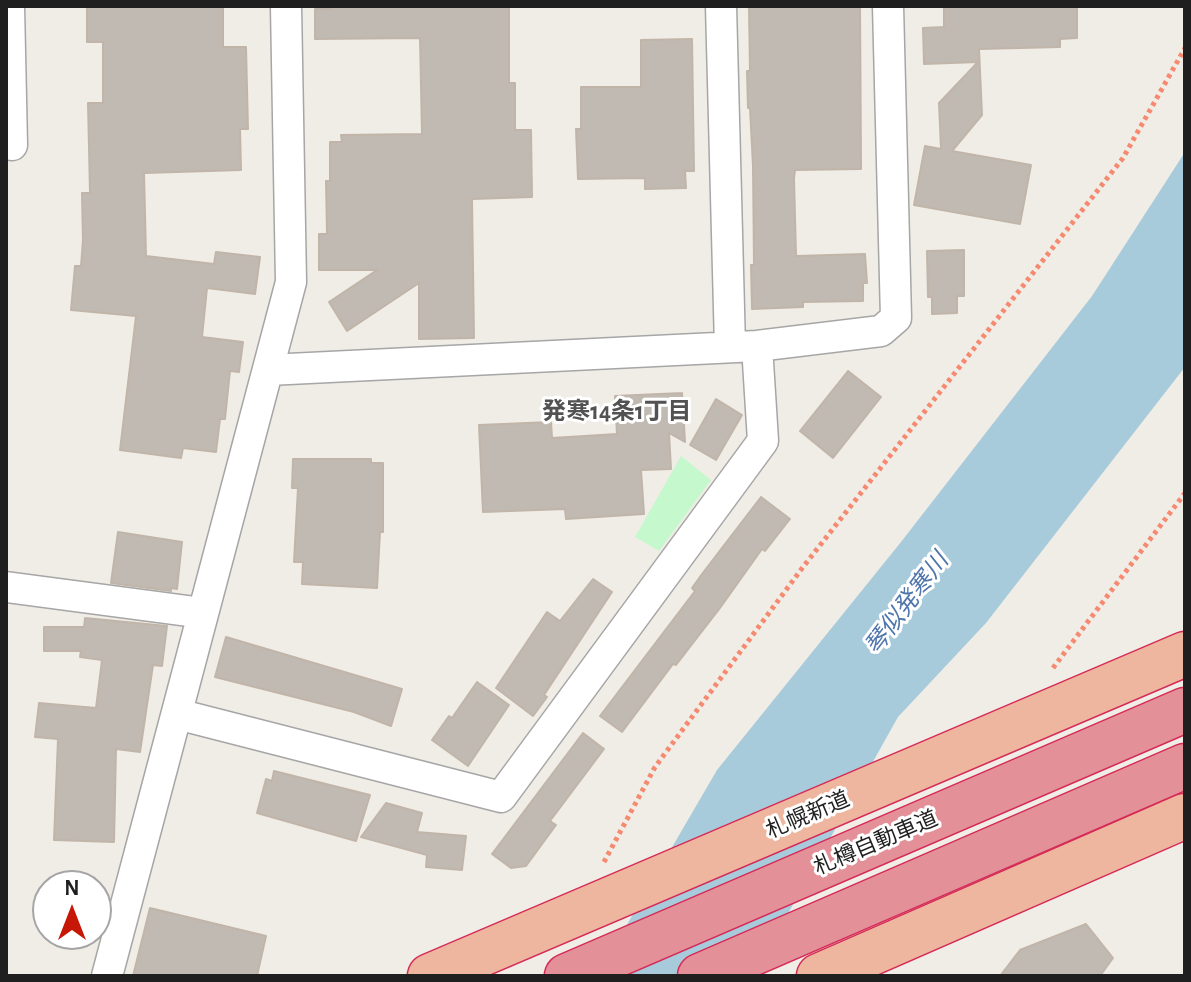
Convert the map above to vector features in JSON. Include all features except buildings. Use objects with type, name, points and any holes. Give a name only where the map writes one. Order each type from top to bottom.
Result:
[{"type":"highway","name":"札幌新道","points":[[442,971],[1185,654]]},
{"type":"highway","name":"札樽自動車道","points":[[567,976],[1185,710]]},
{"type":"highway","points":[[700,976],[1185,766]]},
{"type":"highway","points":[[819,976],[1185,816]]},
{"type":"street","points":[[9,6],[12,145]]},
{"type":"street","points":[[107,976],[291,282],[286,6]]},
{"type":"street","points":[[177,714],[501,797],[763,441],[743,346],[721,6]]},
{"type":"street","points":[[268,370],[743,346],[881,331],[896,318],[888,6]]},
{"type":"street","points":[[6,587],[203,613]]},
{"type":"path","points":[[598,874],[655,767],[813,555],[1123,158],[1185,48]]},
{"type":"path","points":[[1044,679],[1185,493]]},
{"type":"green space","points":[[681,456],[711,480],[659,551],[635,537]]},
{"type":"water","name":"琴似発寒川","points":[[1185,152],[1185,367],[986,623],[898,717],[753,976],[597,976],[717,770],[901,542],[1092,296]]},
{"type":"district","name":"発寒14条1丁目","points":[[617,412]]}]
